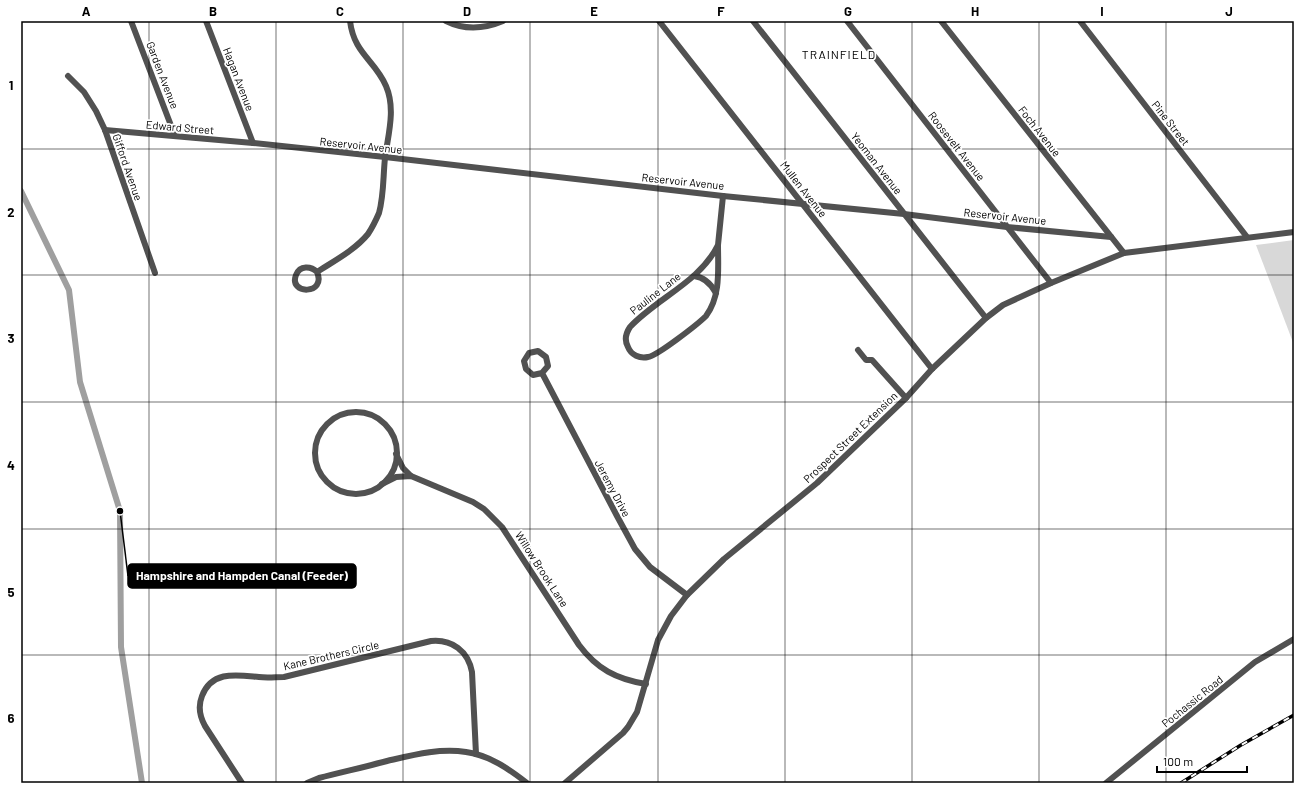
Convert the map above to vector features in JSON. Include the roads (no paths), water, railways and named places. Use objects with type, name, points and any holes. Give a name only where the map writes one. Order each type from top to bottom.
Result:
[{"type":"street","name":"Garden Avenue","points":[[131,21],[175,136]]},
{"type":"street","name":"Hagan Avenue","points":[[206,21],[253,143]]},
{"type":"street","points":[[317,272],[356,245],[372,228],[380,205],[385,157],[391,123],[389,93],[383,79],[358,46],[352,34],[350,21]]},
{"type":"street","points":[[446,21],[461,26],[473,27],[486,27],[503,21]]},
{"type":"street","name":"Mullen Avenue","points":[[659,21],[932,369]]},
{"type":"street","name":"Yeoman Avenue","points":[[753,21],[986,318]]},
{"type":"street","name":"Roosevelt Avenue","points":[[846,21],[1051,283]]},
{"type":"street","name":"Foch Avenue","points":[[941,21],[1124,253]]},
{"type":"street","name":"Pine Street","points":[[1080,21],[1247,237]]},
{"type":"street","name":"Gifford Avenue","points":[[68,76],[84,92],[96,111],[105,130],[155,273]]},
{"type":"street","name":"Edward Street","points":[[105,130],[253,143]]},
{"type":"street","name":"Reservoir Avenue","points":[[253,143],[722,196],[802,203],[1007,227],[1111,237]]},
{"type":"street","name":"Pauline Lane","points":[[718,245],[707,263],[694,276],[627,330],[627,347],[633,354],[645,358],[657,354],[706,316],[714,303],[718,279],[718,245],[722,196]]},
{"type":"street","name":"Prospect Street Extension","points":[[565,783],[628,727],[637,712],[658,640],[671,616],[687,596],[724,559],[817,483],[906,398],[932,369],[986,318],[1003,306],[1051,283],[1124,253],[1294,232]]},
{"type":"street","name":"Pauline Lane","points":[[694,276],[706,280],[716,293]]},
{"type":"street","points":[[858,350],[866,360],[872,360],[906,398]]},
{"type":"street","points":[[538,351],[546,357],[548,366],[542,373],[533,375],[526,369],[524,360],[529,353],[538,351]]},
{"type":"street","name":"Jeremy Drive","points":[[542,373],[635,549],[650,567],[687,596]]},
{"type":"street","points":[[382,484],[387,479],[394,467],[396,454],[395,441],[389,429],[380,420],[368,414],[355,412],[342,414],[326,425],[318,436],[315,449],[316,462],[320,474],[328,484],[339,490],[352,494],[371,490],[396,477],[411,476]]},
{"type":"street","points":[[396,454],[404,468],[411,476]]},
{"type":"street","name":"Willow Brook Lane","points":[[411,476],[473,502],[489,513],[502,527],[579,645],[589,657],[602,668],[618,677],[646,684]]},
{"type":"street","name":"Pochassic Road","points":[[1106,783],[1255,662],[1294,639]]},
{"type":"street","name":"Kane Brothers Circle","points":[[242,783],[205,726],[201,716],[200,705],[203,694],[213,681],[228,675],[268,678],[284,676],[437,641],[448,642],[458,648],[466,656],[471,666],[476,754]]},
{"type":"street","points":[[307,783],[319,778],[428,752],[456,751],[486,757],[505,767],[528,783]]},
{"type":"waterway","points":[[21,191],[69,290],[80,382],[120,511],[121,647],[142,783]]},
{"type":"railway","points":[[1181,783],[1241,745],[1294,715]]},
{"type":"place","name":"Hampshire and Hampden Canal (Feeder)","points":[[120,511]]},
{"type":"district","name":"TRAINFIELD","points":[[839,54]]}]
